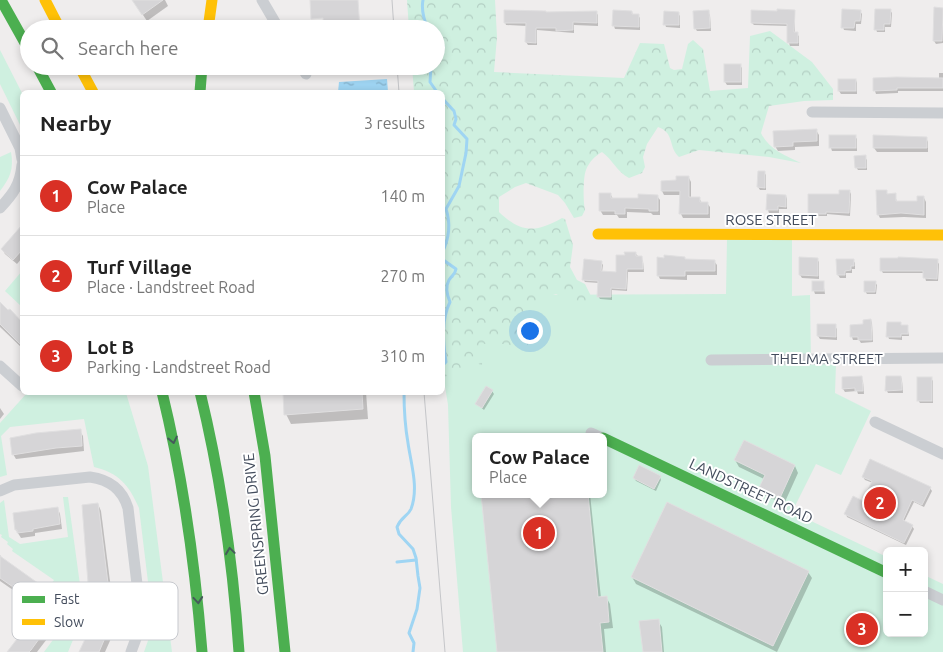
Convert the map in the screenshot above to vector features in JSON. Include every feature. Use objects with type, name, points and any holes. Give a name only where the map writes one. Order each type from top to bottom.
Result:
[{"type":"main road","points":[[1,0],[20,34]]},
{"type":"main road","points":[[45,0],[55,20]]},
{"type":"main road","points":[[209,20],[212,0]]},
{"type":"main road","points":[[42,75],[50,90]]},
{"type":"main road","points":[[84,75],[92,90]]},
{"type":"main road","points":[[200,90],[201,75]]},
{"type":"main road","name":"ROSE STREET","points":[[598,234],[943,236]]},
{"type":"main road","points":[[163,395],[179,466],[190,529],[198,595],[202,652]]},
{"type":"main road","points":[[201,395],[215,458],[226,520],[236,590],[240,652]]},
{"type":"main road","name":"GREENSPRING DRIVE","points":[[254,395],[264,456],[285,652]]},
{"type":"main road","name":"LANDSTREET ROAD","points":[[607,440],[883,571]]},
{"type":"street","points":[[262,0],[273,20]]},
{"type":"street","points":[[0,108],[20,148]]},
{"type":"street","points":[[812,112],[943,113]]},
{"type":"street","points":[[0,208],[14,193],[20,177]]},
{"type":"street","name":"THELMA STREET","points":[[711,360],[943,358]]},
{"type":"street","points":[[0,366],[20,384]]},
{"type":"street","points":[[875,422],[943,454]]},
{"type":"street","points":[[0,491],[14,485],[90,477],[110,483],[125,499],[128,508],[137,582]]},
{"type":"street","points":[[926,592],[943,600]]},
{"type":"street","points":[[131,652],[135,640]]},
{"type":"green space","points":[[407,0],[495,0],[497,37],[494,72],[624,78],[640,43],[664,44],[670,68],[674,70],[682,69],[688,44],[693,40],[703,49],[710,91],[748,88],[750,36],[770,31],[812,62],[833,89],[833,100],[804,101],[769,106],[761,133],[764,139],[778,151],[801,163],[769,157],[699,150],[679,157],[673,149],[667,133],[658,127],[647,144],[643,157],[645,167],[642,173],[629,178],[621,173],[602,152],[592,160],[585,173],[585,210],[582,216],[574,218],[558,195],[526,183],[515,187],[499,197],[499,212],[514,224],[522,227],[536,228],[562,218],[565,219],[573,245],[570,267],[577,280],[585,284],[591,296],[584,309],[556,294],[532,302],[530,318],[533,336],[525,349],[504,344],[483,344],[482,365],[472,362],[445,377],[445,90],[414,90],[413,75],[445,75],[445,20],[408,20]]},
{"type":"green space","points":[[0,50],[20,90],[20,125],[0,84]]},
{"type":"green space","points":[[11,152],[12,163],[10,173],[0,191],[0,157]]},
{"type":"green space","points":[[727,239],[792,240],[792,296],[810,295],[811,363],[836,364],[835,393],[871,411],[841,475],[816,464],[792,512],[883,555],[883,637],[928,637],[928,577],[943,584],[943,652],[463,652],[451,507],[448,405],[445,386],[445,332],[488,295],[726,294]]},
{"type":"green space","points":[[20,273],[20,305],[5,291]]},
{"type":"green space","points":[[25,395],[127,395],[148,466],[163,582],[148,582],[139,508],[122,481],[110,473],[94,467],[84,419],[10,427],[1,436],[7,475],[0,477],[0,423]]},
{"type":"green space","points":[[63,497],[68,497],[80,582],[53,582],[54,580],[12,551],[13,549],[7,544],[8,542],[1,537],[0,503],[4,500],[9,537],[20,544],[68,537]]},
{"type":"green space","points":[[53,640],[73,640],[68,652],[44,652]]},
{"type":"green space","points":[[148,640],[170,640],[172,652],[144,652]]},
{"type":"water","points":[[387,79],[388,90],[338,90],[339,82]]},
{"type":"building","points":[[132,0],[163,0],[142,15]]},
{"type":"building","points":[[310,0],[358,0],[359,20],[311,19]]},
{"type":"building","points":[[934,7],[943,8],[942,41],[933,41]]},
{"type":"building","points":[[777,9],[795,10],[794,32],[798,32],[798,43],[787,43],[787,24],[751,23],[751,10],[777,11]]},
{"type":"building","points":[[842,9],[861,10],[860,21],[855,21],[854,28],[841,28]]},
{"type":"building","points":[[875,9],[891,9],[890,24],[884,24],[884,30],[874,30]]},
{"type":"building","points":[[504,10],[546,12],[597,11],[597,23],[573,22],[573,30],[556,31],[556,28],[536,28],[536,43],[525,42],[526,23],[504,23]]},
{"type":"building","points":[[613,10],[632,11],[632,14],[639,14],[639,27],[612,26]]},
{"type":"building","points":[[709,10],[710,28],[694,29],[693,11]]},
{"type":"building","points":[[664,11],[679,12],[679,25],[663,25]]},
{"type":"building","points":[[724,64],[741,64],[741,82],[724,82]]},
{"type":"building","points":[[873,78],[943,78],[943,88],[897,88],[897,90],[873,91]]},
{"type":"building","points":[[838,79],[856,79],[856,91],[838,91]]},
{"type":"building","points":[[817,129],[817,141],[793,142],[793,146],[774,147],[773,131]]},
{"type":"building","points":[[829,135],[856,135],[856,148],[829,148]]},
{"type":"building","points":[[873,135],[927,137],[927,148],[873,148]]},
{"type":"building","points":[[866,155],[866,168],[855,168],[854,156]]},
{"type":"building","points":[[758,171],[765,171],[765,188],[757,187]]},
{"type":"building","points":[[676,176],[689,176],[689,197],[700,197],[700,202],[708,202],[708,214],[679,214],[680,191],[661,191],[661,181],[676,180]]},
{"type":"building","points":[[839,190],[850,190],[849,213],[826,212],[826,214],[808,214],[808,194],[839,194]]},
{"type":"building","points":[[876,190],[887,190],[887,194],[896,193],[896,201],[917,201],[917,196],[924,196],[924,215],[901,213],[877,215]]},
{"type":"building","points":[[599,193],[611,193],[611,198],[638,198],[638,194],[658,195],[658,211],[625,208],[625,214],[615,214],[615,211],[599,211]]},
{"type":"building","points":[[767,194],[786,195],[786,207],[778,206],[778,210],[766,210]]},
{"type":"building","points":[[20,227],[20,252],[13,260],[1,249]]},
{"type":"building","points":[[624,252],[636,252],[636,256],[642,256],[643,269],[627,269],[626,289],[611,288],[611,297],[597,297],[598,281],[582,280],[584,259],[602,261],[601,271],[616,272],[616,255],[625,255]]},
{"type":"building","points":[[664,255],[685,257],[685,259],[715,260],[715,271],[685,271],[685,276],[657,276],[657,257],[664,258]]},
{"type":"building","points":[[799,257],[818,258],[818,276],[799,275]]},
{"type":"building","points":[[880,258],[938,259],[937,279],[923,278],[923,271],[880,271]]},
{"type":"building","points":[[836,259],[854,259],[854,266],[851,266],[851,270],[845,271],[845,275],[837,275]]},
{"type":"building","points":[[812,281],[824,281],[824,291],[812,291]]},
{"type":"building","points":[[864,281],[876,281],[875,292],[864,292]]},
{"type":"building","points":[[0,302],[20,320],[20,344],[0,324]]},
{"type":"building","points":[[871,319],[872,340],[858,340],[858,337],[850,337],[850,325],[863,324],[863,320]]},
{"type":"building","points":[[887,322],[901,322],[901,325],[908,325],[908,334],[901,334],[901,337],[886,337]]},
{"type":"building","points":[[817,324],[836,324],[836,337],[817,336]]},
{"type":"building","points":[[862,376],[863,391],[855,391],[855,388],[842,389],[842,377]]},
{"type":"building","points":[[886,376],[901,376],[902,390],[885,391]]},
{"type":"building","points":[[917,377],[932,377],[932,401],[917,401]]},
{"type":"building","points":[[486,386],[493,390],[482,408],[475,404]]},
{"type":"building","points":[[283,395],[362,395],[363,409],[284,415]]},
{"type":"building","points":[[81,429],[82,446],[12,455],[10,438],[36,433]]},
{"type":"building","points":[[744,440],[795,465],[780,498],[759,488],[765,475],[734,460]]},
{"type":"building","points":[[870,459],[931,487],[922,505],[912,500],[903,520],[913,525],[904,543],[844,514],[853,496],[863,501],[872,481],[862,477]]},
{"type":"building","points":[[639,465],[661,476],[654,489],[633,478]]},
{"type":"building","points":[[481,498],[588,498],[598,597],[607,596],[609,622],[600,623],[603,652],[497,652]]},
{"type":"building","points":[[667,502],[809,571],[773,646],[631,577]]},
{"type":"building","points":[[98,503],[108,582],[88,582],[82,505]]},
{"type":"building","points":[[58,507],[60,524],[33,529],[33,531],[17,533],[17,530],[15,530],[13,513]]},
{"type":"building","points":[[0,556],[36,582],[12,582],[12,586],[0,578]]},
{"type":"building","points":[[659,619],[662,652],[643,652],[639,621]]},
{"type":"building","points":[[16,640],[38,640],[29,652],[7,652]]},
{"type":"building","points":[[85,640],[104,640],[99,652],[79,652]]},
{"type":"waterway","points":[[423,0],[424,20]]},
{"type":"waterway","points":[[430,75],[430,82],[436,90]]},
{"type":"waterway","points":[[445,101],[454,111],[456,119],[454,125],[467,139],[459,186],[446,209],[448,231],[445,245]]},
{"type":"waterway","points":[[445,261],[456,269],[447,285],[447,294],[450,302],[445,316]]},
{"type":"waterway","points":[[445,350],[445,363]]},
{"type":"waterway","points":[[404,395],[405,424],[414,476],[414,493],[411,509],[397,527],[399,534],[413,549],[420,588],[417,609],[409,633],[414,643],[413,652]]},
{"type":"waterway","points":[[397,562],[416,560]]},
{"type":"tram line","points":[[392,0],[393,20]]},
{"type":"tram line","points":[[398,75],[399,90]]},
{"type":"tram line","points":[[424,395],[445,652]]},
{"type":"traffic: fast","points":[[1,0],[20,34]]},
{"type":"traffic: fast","points":[[42,75],[50,90]]},
{"type":"traffic: fast","points":[[200,90],[201,75]]},
{"type":"traffic: fast","points":[[163,395],[187,521],[196,586],[202,652]]},
{"type":"traffic: fast","points":[[201,395],[225,521],[239,652]]},
{"type":"traffic: fast","points":[[255,395],[265,456],[285,652]]},
{"type":"traffic: fast","points":[[607,440],[883,571]]},
{"type":"traffic: slow","points":[[45,0],[55,20]]},
{"type":"traffic: slow","points":[[209,20],[212,0]]},
{"type":"traffic: slow","points":[[84,75],[92,90]]},
{"type":"traffic: slow","points":[[598,234],[943,235]]},
{"type":"place","name":"Turf Village","points":[[880,503]]},
{"type":"place","name":"Cow Palace","points":[[539,533]]},
{"type":"place","name":"Lot B","points":[[862,629]]}]
